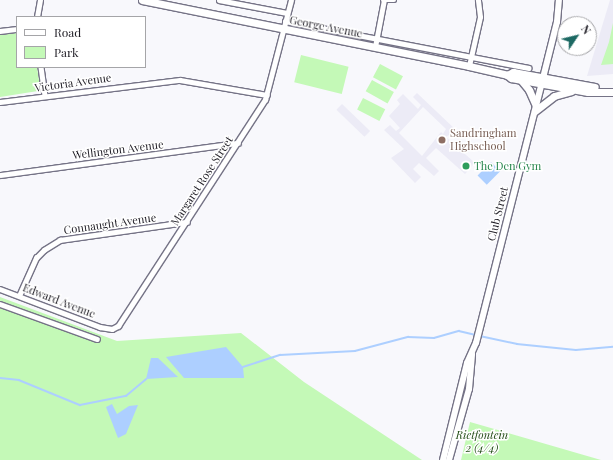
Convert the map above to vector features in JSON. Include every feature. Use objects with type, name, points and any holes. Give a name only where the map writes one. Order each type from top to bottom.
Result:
[{"type":"main road","name":"George Avenue","points":[[144,0],[507,74],[521,80],[542,81]]},
{"type":"main road","name":"Club Street","points":[[443,460],[467,363],[476,343],[557,22],[559,0]]},
{"type":"main road","name":"George Avenue","points":[[507,74],[513,72],[542,81]]},
{"type":"main road","points":[[521,80],[529,90],[535,108],[554,96],[575,90]]},
{"type":"main road","points":[[542,81],[590,87],[613,88]]},
{"type":"main road","points":[[542,81],[575,90],[613,92]]},
{"type":"main road","name":"Club Street","points":[[449,460],[469,389],[472,354]]},
{"type":"street","points":[[38,16],[40,0]]},
{"type":"street","name":"George Avenue","points":[[219,0],[287,13]]},
{"type":"street","name":"Margaret Rose Street","points":[[112,329],[123,320],[238,143],[267,95],[291,0]]},
{"type":"street","points":[[375,47],[383,0],[394,0]]},
{"type":"street","points":[[469,66],[480,17],[478,0]]},
{"type":"street","name":"George Avenue","points":[[285,21],[528,68]]},
{"type":"street","points":[[0,31],[16,29]]},
{"type":"street","points":[[42,68],[46,96]]},
{"type":"street","name":"Victoria Avenue","points":[[0,102],[180,80],[267,95]]},
{"type":"street","name":"Wellington Avenue","points":[[0,175],[238,143]]},
{"type":"street","name":"Connaught Avenue","points":[[19,296],[36,258],[44,250],[60,240],[186,222]]},
{"type":"street","name":"Edward Avenue","points":[[0,289],[112,329]]},
{"type":"street","points":[[0,304],[97,339]]},
{"type":"shaded area","points":[[610,0],[613,0],[613,74],[587,76],[593,56],[597,56],[597,43]]},
{"type":"shaded area","name":"Sandringham Highschool","points":[[417,93],[456,130],[446,137],[475,163],[465,174],[436,148],[426,158],[439,171],[434,176],[419,163],[413,169],[421,177],[415,183],[391,158],[404,149],[384,130],[390,125],[396,131],[400,128],[389,116],[400,104],[397,100],[403,94],[418,109],[421,105],[413,97]],"holes":[[[423,107],[446,129],[443,134],[441,132],[422,156],[399,133]]]},
{"type":"shaded area","points":[[342,104],[370,131],[364,137],[336,110]]},
{"type":"green space","points":[[613,23],[613,64],[601,65],[609,42]]},
{"type":"green space","points":[[16,33],[16,68],[37,68],[40,87],[38,91],[0,97],[0,35]]},
{"type":"green space","points":[[301,55],[349,67],[342,94],[294,82]]},
{"type":"green space","points":[[380,64],[403,76],[396,89],[373,77]]},
{"type":"green space","points":[[372,80],[394,92],[388,103],[366,91]]},
{"type":"green space","points":[[363,98],[385,109],[379,121],[357,110]]},
{"type":"green space","points":[[0,297],[117,341],[241,333],[304,382],[422,460],[0,460]]},
{"type":"green space","name":"Rietfontein 2 (4/4)","points":[[470,422],[601,460],[461,460]]},
{"type":"water","points":[[491,162],[500,171],[487,185],[478,175]]},
{"type":"water","points":[[226,347],[243,367],[244,378],[184,378],[166,357]]},
{"type":"water","points":[[151,358],[158,358],[178,377],[146,379]]},
{"type":"water","points":[[112,404],[117,414],[129,406],[138,405],[126,434],[118,438],[106,407]]},
{"type":"waterway","points":[[243,367],[280,355],[355,351],[408,337],[434,338],[459,331],[476,335]]},
{"type":"waterway","points":[[480,336],[517,344],[576,350],[613,347]]},
{"type":"waterway","points":[[0,378],[19,380],[80,405],[126,396],[146,379]]},
{"type":"place","name":"Sandringham Highschool","points":[[442,140]]},
{"type":"place","name":"The Den Gym","points":[[466,166]]}]
